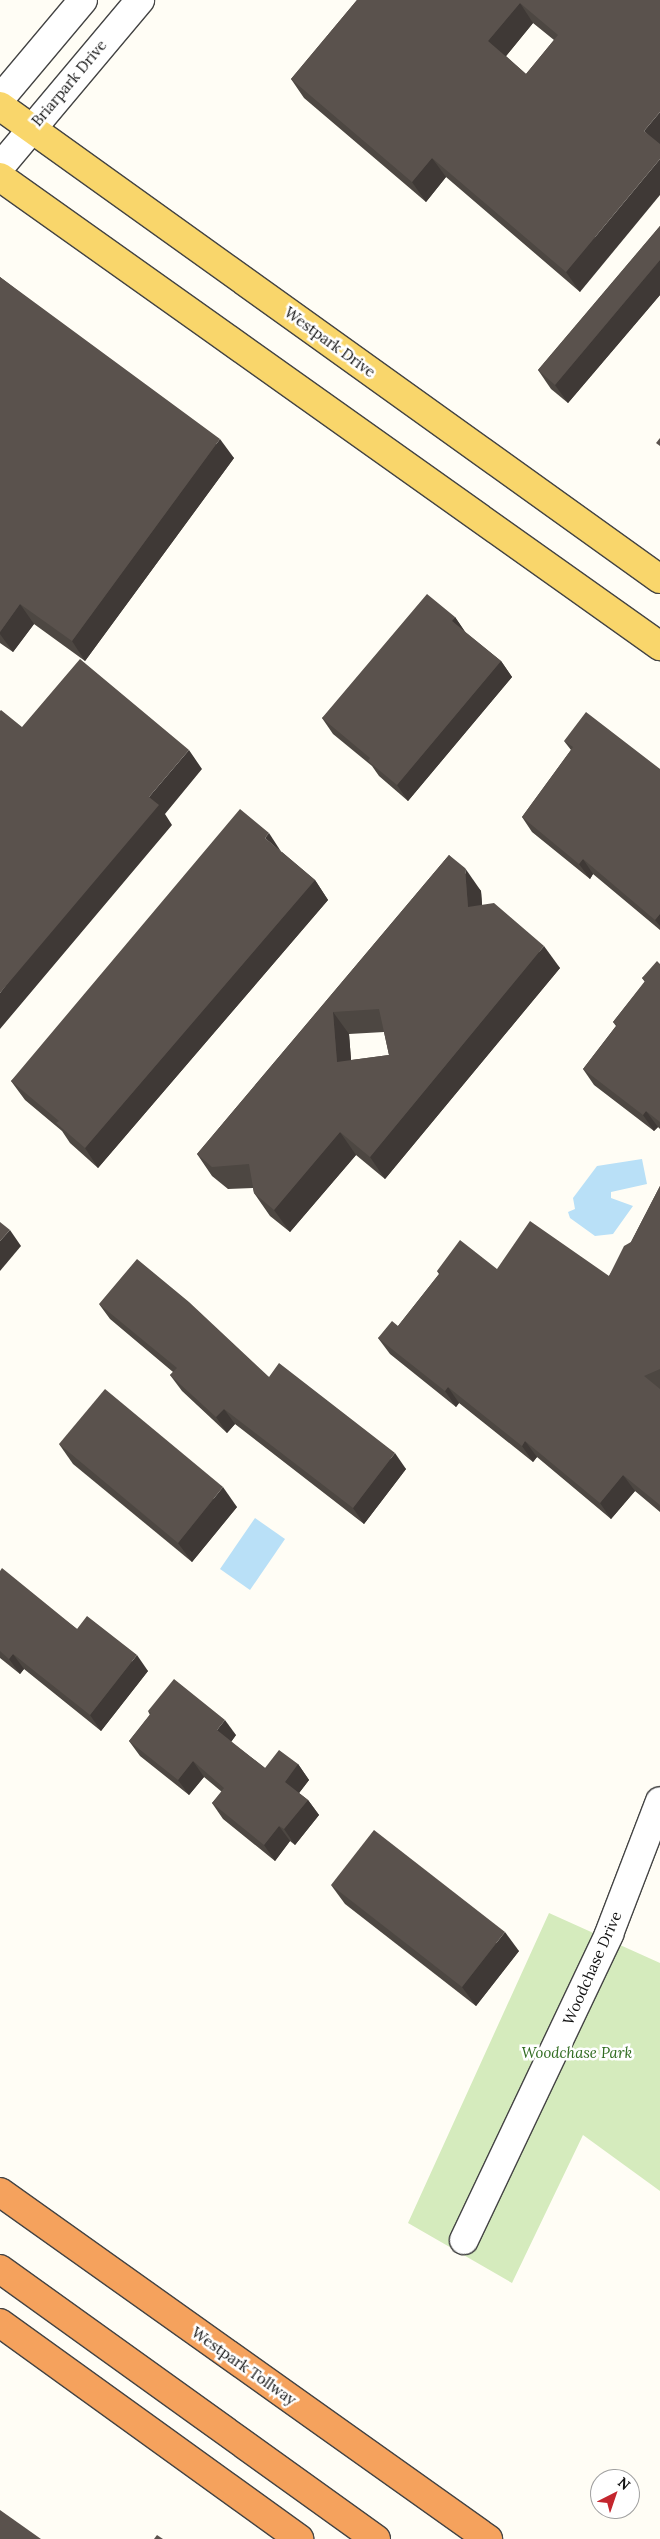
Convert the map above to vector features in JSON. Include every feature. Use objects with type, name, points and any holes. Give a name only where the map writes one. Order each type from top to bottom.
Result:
[{"type":"highway","name":"Westpark Tollway","points":[[0,2192],[487,2538]]},
{"type":"highway","points":[[0,2269],[376,2539]]},
{"type":"highway","points":[[0,2323],[299,2539]]},
{"type":"main road","name":"Westpark Drive","points":[[0,106],[660,579]]},
{"type":"main road","points":[[0,177],[660,646]]},
{"type":"street","points":[[0,99],[83,0]]},
{"type":"street","name":"Briarpark Drive","points":[[0,166],[140,0]]},
{"type":"street","name":"Woodchase Drive","points":[[464,2240],[609,1934],[660,1801]]},
{"type":"green space","name":"Woodchase Park","points":[[549,1913],[660,1963],[660,2191],[583,2135],[512,2283],[408,2223]]},
{"type":"water","points":[[642,1159],[647,1184],[611,1192],[611,1198],[633,1206],[613,1234],[595,1236],[570,1218],[568,1212],[575,1209],[573,1198],[597,1166]]},
{"type":"water","points":[[255,1518],[285,1539],[250,1590],[220,1569]]},
{"type":"building","points":[[357,0],[660,0],[660,112],[644,131],[660,144],[660,159],[566,272],[432,158],[412,182],[291,79]],"holes":[[[520,3],[558,35],[526,74],[488,41]]]},
{"type":"building","points":[[660,226],[660,260],[555,385],[538,370]]},
{"type":"building","points":[[0,277],[220,439],[72,641],[20,604],[0,632]]},
{"type":"building","points":[[660,438],[660,446],[656,443]]},
{"type":"building","points":[[427,594],[455,617],[452,621],[501,661],[397,785],[368,761],[370,758],[322,718]]},
{"type":"building","points":[[80,659],[189,750],[149,797],[159,805],[0,993],[0,711],[22,727]]},
{"type":"building","points":[[586,712],[660,769],[660,914],[655,920],[583,859],[579,864],[522,817],[573,747],[564,741]]},
{"type":"building","points":[[240,809],[269,833],[265,838],[315,880],[85,1148],[56,1123],[59,1121],[11,1081]]},
{"type":"building","points":[[449,855],[465,868],[468,907],[494,903],[544,946],[370,1157],[340,1132],[274,1210],[254,1193],[249,1164],[212,1167],[197,1154]],"holes":[[[379,1009],[389,1055],[337,1062],[333,1012]]]},
{"type":"building","points":[[657,961],[660,964],[660,1122],[646,1111],[643,1115],[583,1069],[617,1025],[613,1022],[645,981],[642,978]]},
{"type":"building","points":[[660,1186],[660,1369],[644,1376],[660,1389],[660,1505],[623,1475],[600,1503],[525,1441],[522,1446],[448,1387],[445,1391],[378,1338],[392,1321],[398,1326],[440,1273],[437,1271],[460,1240],[497,1269],[530,1221],[609,1276],[624,1246],[631,1242]]},
{"type":"building","points":[[0,1222],[10,1230],[0,1241]]},
{"type":"building","points":[[137,1259],[189,1302],[269,1377],[279,1363],[395,1453],[353,1508],[224,1409],[216,1417],[170,1375],[177,1368],[99,1304]]},
{"type":"building","points":[[105,1389],[223,1487],[178,1543],[59,1444]]},
{"type":"building","points":[[2,1568],[77,1629],[87,1616],[137,1655],[90,1715],[13,1654],[9,1659],[0,1651],[0,1571]]},
{"type":"building","points":[[174,1679],[225,1720],[217,1730],[265,1768],[279,1750],[298,1764],[285,1782],[308,1800],[284,1829],[279,1826],[264,1845],[212,1803],[224,1788],[193,1761],[178,1780],[129,1741],[151,1713],[148,1711]]},
{"type":"building","points":[[374,1830],[505,1932],[462,1987],[331,1885]]},
{"type":"building","points":[[0,2510],[41,2539],[0,2539]]},
{"type":"building","points":[[157,2535],[163,2539],[154,2539]]}]
